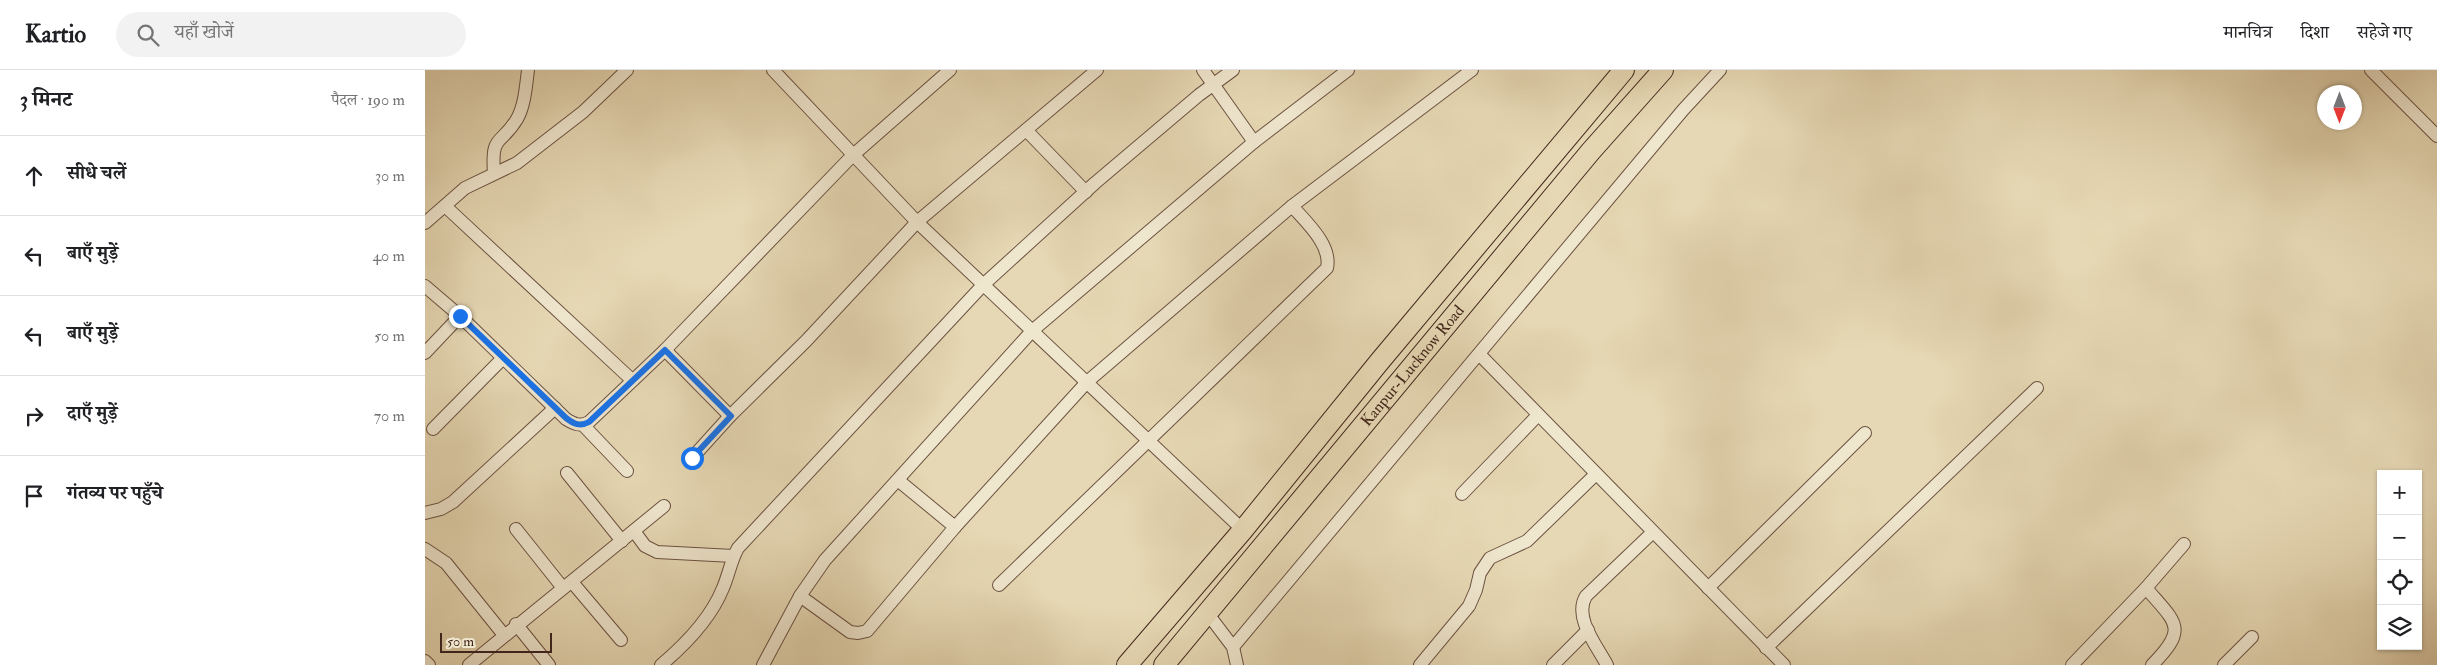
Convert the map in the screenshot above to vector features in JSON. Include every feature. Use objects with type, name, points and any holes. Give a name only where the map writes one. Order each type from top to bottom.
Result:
[{"type":"highway","name":"Kanpur-Lucknow Road","points":[[1127,665],[1243,530],[1380,361],[1623,70]]},
{"type":"highway","name":"Kanpur-Lucknow Road","points":[[1165,665],[1591,151],[1663,70]]},
{"type":"street","points":[[494,173],[494,148],[497,140],[517,120],[522,107],[528,70]]},
{"type":"street","points":[[425,223],[465,188],[517,163],[583,112],[627,70]]},
{"type":"street","points":[[773,70],[917,222],[1243,530]]},
{"type":"street","points":[[425,286],[460,316],[555,408],[575,424],[583,425],[589,422],[665,350],[853,156],[950,70]]},
{"type":"street","points":[[692,458],[806,341],[917,222],[1097,70]]},
{"type":"street","points":[[1203,70],[1254,142]]},
{"type":"street","points":[[661,665],[690,639],[713,606],[723,587],[733,556],[738,548],[983,285],[1086,192],[1213,84],[1233,70]]},
{"type":"street","points":[[763,665],[800,596],[825,560],[899,481],[1032,331],[1254,142],[1348,70]]},
{"type":"street","points":[[800,596],[850,632],[867,631],[955,528],[1087,382],[1291,206],[1472,70]]},
{"type":"street","points":[[1233,647],[1480,355],[1683,110],[1721,70]]},
{"type":"street","points":[[2371,70],[2437,136]]},
{"type":"street","points":[[1026,130],[1086,192]]},
{"type":"street","points":[[445,206],[632,380]]},
{"type":"street","points":[[999,585],[1327,268],[1327,253],[1314,232],[1291,206]]},
{"type":"street","points":[[425,353],[460,316]]},
{"type":"street","points":[[665,350],[731,416]]},
{"type":"street","points":[[1480,355],[1784,665]]},
{"type":"street","points":[[433,429],[503,358]]},
{"type":"street","points":[[1766,648],[2037,388]]},
{"type":"street","points":[[425,514],[441,509],[453,502],[555,408]]},
{"type":"street","points":[[1462,494],[1539,415]]},
{"type":"street","points":[[583,425],[627,471]]},
{"type":"street","points":[[1708,588],[1865,433]]},
{"type":"street","points":[[567,473],[622,541]]},
{"type":"street","points":[[1420,665],[1469,606],[1476,590],[1480,573],[1490,558],[1527,541],[1596,474]]},
{"type":"street","points":[[899,481],[955,528]]},
{"type":"street","points":[[469,665],[516,624],[568,585],[664,506]]},
{"type":"street","points":[[516,529],[621,640]]},
{"type":"street","points":[[633,531],[645,546],[657,552],[733,556]]},
{"type":"street","points":[[1607,665],[1588,630],[1581,611],[1581,604],[1586,596],[1653,532]]},
{"type":"street","points":[[2072,665],[2184,544]]},
{"type":"street","points":[[425,549],[445,563],[504,635]]},
{"type":"street","points":[[2145,588],[2172,619],[2176,628],[2175,638],[2152,665]]},
{"type":"street","points":[[1208,614],[1233,647],[1237,665]]},
{"type":"street","points":[[516,624],[549,665]]},
{"type":"street","points":[[1553,665],[1588,630]]},
{"type":"street","points":[[2224,665],[2252,637]]},
{"type":"street","points":[[425,661],[429,665]]},
{"type":"route","points":[[460,316],[555,408],[575,424],[583,425],[589,422],[665,350],[731,416],[692,458]]}]
